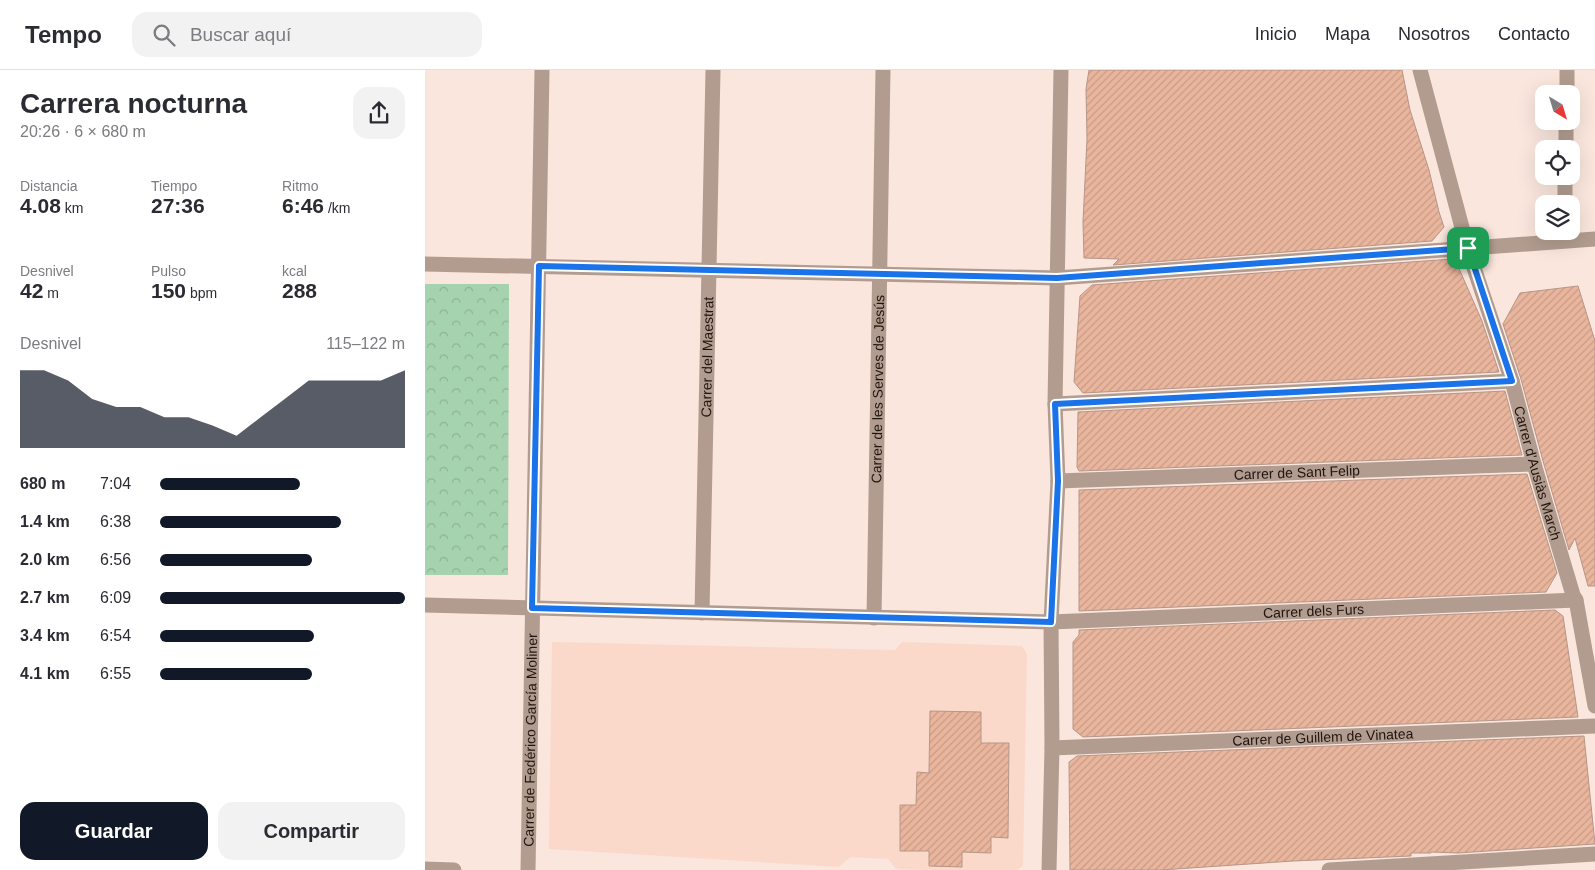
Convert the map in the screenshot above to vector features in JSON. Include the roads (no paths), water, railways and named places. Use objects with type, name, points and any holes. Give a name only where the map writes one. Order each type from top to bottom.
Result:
[{"type":"street","name":"Carrer de Fedérico García Moliner","points":[[528,870],[542,70]]},
{"type":"street","name":"Carrer del Maestrat","points":[[703,613],[713,70]]},
{"type":"street","name":"Carrer de les Serves de Jesús","points":[[874,618],[883,70]]},
{"type":"street","points":[[1049,870],[1052,748],[1051,622],[1058,481],[1055,404],[1061,70]]},
{"type":"street","name":"Carrer d'Ausiàs March","points":[[1420,70],[1468,248],[1512,381],[1534,464],[1573,595],[1590,639],[1595,706]]},
{"type":"street","points":[[1567,70],[1567,85]]},
{"type":"street","points":[[1580,238],[1595,239]]},
{"type":"street","points":[[425,264],[1057,278],[1468,248],[1535,240]]},
{"type":"street","points":[[1055,404],[1512,381]]},
{"type":"street","name":"Carrer de Sant Felip","points":[[1058,481],[1534,464]]},
{"type":"street","name":"Carrer dels Furs","points":[[425,605],[1051,622],[1576,600]]},
{"type":"street","name":"Carrer de Guillem de Vinatea","points":[[1052,748],[1595,726]]},
{"type":"street","points":[[1329,870],[1595,854]]},
{"type":"street","points":[[425,869],[454,870]]}]
